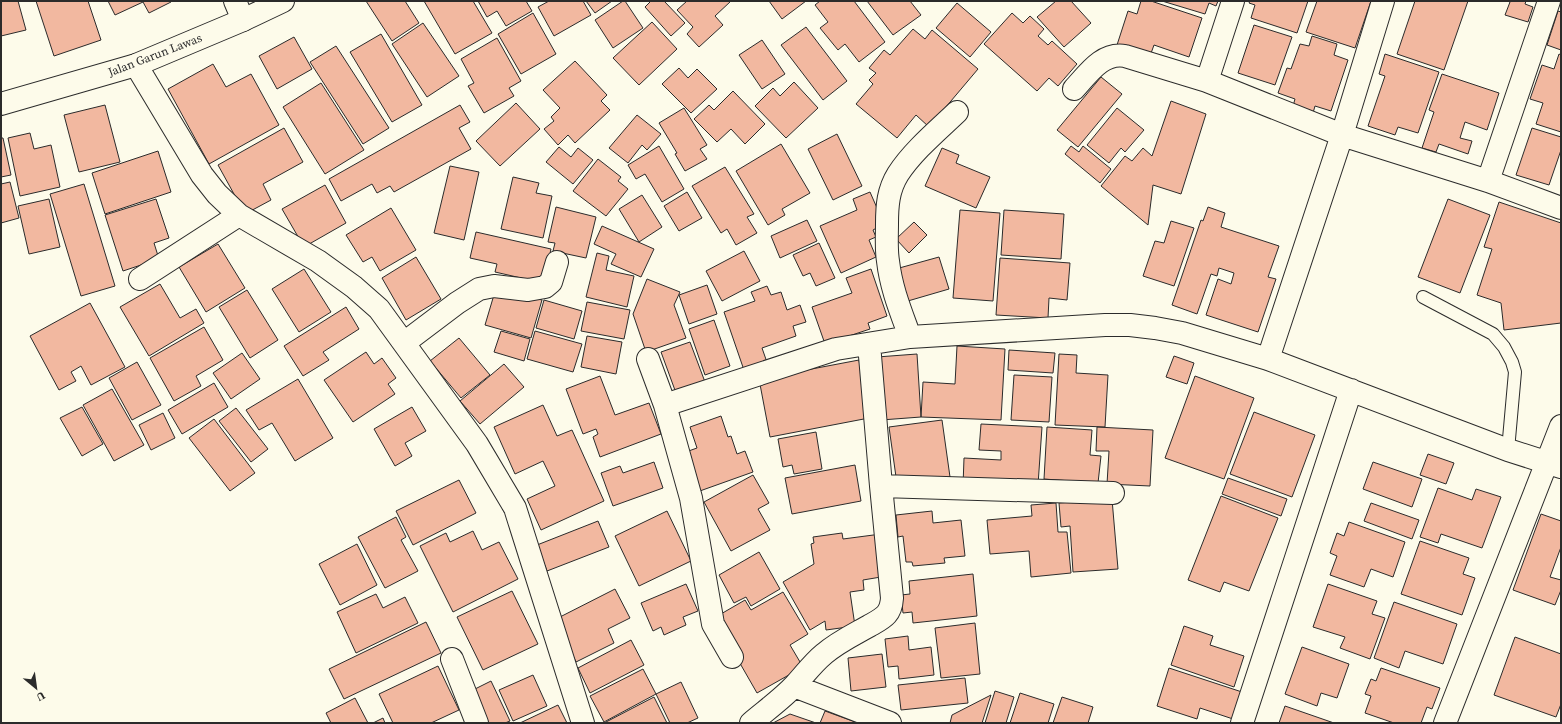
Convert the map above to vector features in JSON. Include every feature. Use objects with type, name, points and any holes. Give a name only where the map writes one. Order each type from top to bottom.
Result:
[{"type":"street","name":"Jalan Garun Lawas","points":[[1,104],[136,65],[239,11],[283,1]]},
{"type":"street","points":[[1206,81],[1233,1]]},
{"type":"street","points":[[1268,359],[1342,135],[1383,1]]},
{"type":"street","points":[[1488,181],[1549,1]]},
{"type":"street","points":[[1074,89],[1099,63],[1107,58],[1119,55],[1206,81],[1342,135],[1488,181],[1561,208]]},
{"type":"street","points":[[136,65],[202,175],[217,194],[240,216],[318,261],[354,287],[379,309],[478,444],[515,508],[583,723]]},
{"type":"street","points":[[910,337],[894,293],[887,259],[888,198],[898,173],[919,149],[957,112]]},
{"type":"street","points":[[140,279],[240,216]]},
{"type":"street","points":[[404,343],[479,289],[494,286],[528,290],[545,287],[551,282],[557,262]]},
{"type":"street","points":[[665,405],[836,349],[910,337],[1105,325],[1130,325],[1155,328],[1182,334],[1268,359],[1508,450],[1554,465]]},
{"type":"street","points":[[750,723],[794,686],[825,653],[879,620],[888,613],[891,607],[892,598],[869,344]]},
{"type":"street","points":[[648,359],[665,405],[691,498],[713,624],[732,658]]},
{"type":"street","points":[[1242,723],[1351,390]]},
{"type":"street","points":[[1445,723],[1554,465],[1561,426]]},
{"type":"street","points":[[881,486],[1113,494]]},
{"type":"street","points":[[452,659],[477,723]]},
{"type":"street","points":[[794,686],[890,723]]},
{"type":"lane","points":[[1423,297],[1493,334],[1504,347],[1512,362],[1515,372],[1508,450]]},
{"type":"building","points":[[1,1],[18,1],[26,30],[1,36]]},
{"type":"building","points":[[36,1],[88,1],[101,40],[54,56]]},
{"type":"building","points":[[108,1],[171,2],[149,13],[143,2],[115,15]]},
{"type":"building","points":[[366,1],[405,1],[419,23],[392,41]]},
{"type":"building","points":[[424,1],[473,1],[492,33],[455,54]]},
{"type":"building","points":[[478,1],[526,1],[532,11],[506,26],[497,11],[487,17]]},
{"type":"building","points":[[549,1],[583,1],[591,15],[554,36],[538,7]]},
{"type":"building","points":[[586,1],[612,1],[595,13]]},
{"type":"building","points":[[625,1],[643,28],[613,48],[595,20]]},
{"type":"building","points":[[651,1],[664,1],[685,23],[671,36],[645,7]]},
{"type":"building","points":[[687,1],[731,1],[715,16],[723,25],[699,47],[687,34],[693,27],[677,10]]},
{"type":"building","points":[[769,1],[806,1],[782,19]]},
{"type":"building","points":[[820,1],[854,1],[885,42],[859,62],[845,44],[838,50],[820,28],[828,22],[815,5]]},
{"type":"building","points":[[867,1],[910,1],[921,15],[893,35]]},
{"type":"building","points":[[1056,1],[1071,1],[1091,23],[1064,47],[1037,17]]},
{"type":"building","points":[[1141,1],[1151,1],[1202,18],[1189,57],[1154,45],[1150,56],[1117,45],[1128,11],[1137,14]]},
{"type":"building","points":[[1162,1],[1218,1],[1216,6],[1209,3],[1205,14]]},
{"type":"building","points":[[1250,1],[1308,1],[1297,33],[1251,18],[1255,5],[1249,3]]},
{"type":"building","points":[[1317,1],[1371,1],[1355,48],[1306,32]]},
{"type":"building","points":[[1415,1],[1468,1],[1444,70],[1397,54]]},
{"type":"building","points":[[1507,1],[1526,1],[1525,4],[1533,7],[1528,22],[1505,15],[1510,2]]},
{"type":"building","points":[[957,3],[991,32],[970,57],[936,28]]},
{"type":"building","points":[[1558,11],[1561,12],[1561,50],[1547,45]]},
{"type":"building","points":[[533,13],[556,54],[521,74],[498,34]]},
{"type":"building","points":[[1012,13],[1023,23],[1030,16],[1044,29],[1038,36],[1048,45],[1052,41],[1077,64],[1058,86],[1049,78],[1037,91],[984,44]]},
{"type":"building","points":[[652,22],[677,49],[639,85],[613,58]]},
{"type":"building","points":[[423,23],[459,76],[427,97],[392,44]]},
{"type":"building","points":[[1254,25],[1292,37],[1275,85],[1238,73]]},
{"type":"building","points":[[806,27],[847,81],[823,100],[781,45]]},
{"type":"building","points":[[913,29],[925,39],[932,30],[978,69],[929,127],[916,115],[897,138],[856,104],[873,84],[869,80],[876,73],[869,68],[884,50],[890,55]]},
{"type":"building","points":[[381,34],[422,105],[392,122],[350,52]]},
{"type":"building","points":[[1312,36],[1337,44],[1334,55],[1348,60],[1331,111],[1315,106],[1313,113],[1293,106],[1295,99],[1278,93],[1287,68],[1291,69],[1300,44],[1309,46]]},
{"type":"building","points":[[294,37],[312,69],[277,89],[259,56]]},
{"type":"building","points":[[497,38],[521,81],[509,88],[514,96],[484,113],[468,86],[474,83],[461,59]]},
{"type":"building","points":[[762,40],[785,74],[762,89],[739,55]]},
{"type":"building","points":[[336,46],[389,128],[363,144],[310,62]]},
{"type":"building","points":[[1385,54],[1439,72],[1418,133],[1398,127],[1395,135],[1368,126],[1385,76],[1379,74]]},
{"type":"building","points":[[1559,54],[1561,55],[1561,132],[1536,124],[1543,103],[1530,99],[1542,65],[1554,69]]},
{"type":"building","points":[[575,61],[607,95],[601,101],[610,110],[575,143],[568,135],[558,145],[544,129],[554,121],[551,117],[560,108],[543,90]]},
{"type":"building","points":[[213,64],[226,87],[251,74],[279,125],[209,164],[168,89]]},
{"type":"building","points":[[679,68],[688,78],[697,69],[717,89],[691,113],[662,84]]},
{"type":"building","points":[[1442,74],[1499,93],[1487,130],[1465,122],[1460,138],[1472,141],[1468,154],[1439,144],[1436,152],[1422,148],[1434,112],[1429,110]]},
{"type":"building","points":[[1101,77],[1122,94],[1078,147],[1057,130]]},
{"type":"building","points":[[794,82],[818,108],[786,138],[755,106],[773,88],[780,96]]},
{"type":"building","points":[[321,83],[364,150],[325,174],[283,107]]},
{"type":"building","points":[[733,91],[765,124],[745,144],[731,129],[717,142],[694,119],[709,105],[714,110]]},
{"type":"building","points":[[1171,101],[1206,114],[1181,194],[1153,185],[1148,225],[1101,186],[1125,156],[1132,161],[1143,148],[1152,156]]},
{"type":"building","points":[[516,103],[540,129],[500,166],[476,141]]},
{"type":"building","points":[[105,105],[120,162],[79,172],[64,115]]},
{"type":"building","points":[[460,105],[470,122],[459,128],[471,149],[394,192],[390,186],[377,193],[372,184],[341,201],[329,179]]},
{"type":"building","points":[[684,108],[707,145],[700,149],[707,159],[685,171],[675,154],[677,153],[659,123]]},
{"type":"building","points":[[1117,108],[1144,130],[1125,152],[1121,148],[1109,163],[1087,145]]},
{"type":"building","points":[[637,115],[661,134],[647,150],[642,145],[628,163],[609,148]]},
{"type":"building","points":[[284,128],[303,162],[263,184],[271,200],[245,214],[218,165]]},
{"type":"building","points":[[1532,128],[1561,137],[1561,150],[1549,185],[1516,175]]},
{"type":"building","points":[[30,133],[34,149],[51,145],[60,187],[20,196],[8,138]]},
{"type":"building","points":[[837,134],[862,186],[833,200],[808,149]]},
{"type":"building","points":[[1,138],[3,138],[11,175],[1,177]]},
{"type":"building","points":[[781,144],[810,193],[782,209],[785,215],[768,225],[736,171]]},
{"type":"building","points":[[659,146],[684,189],[662,202],[645,174],[636,179],[628,165]]},
{"type":"building","points":[[1071,146],[1079,152],[1083,146],[1111,169],[1100,183],[1065,154]]},
{"type":"building","points":[[559,147],[571,157],[578,148],[593,160],[573,184],[546,162]]},
{"type":"building","points":[[942,148],[959,155],[956,163],[990,177],[976,208],[925,186]]},
{"type":"building","points":[[158,151],[171,192],[105,214],[92,173]]},
{"type":"building","points":[[598,159],[621,177],[618,181],[628,189],[606,216],[573,191]]},
{"type":"building","points":[[450,166],[479,172],[464,240],[434,233]]},
{"type":"building","points":[[725,167],[754,214],[747,217],[757,233],[736,245],[727,229],[721,233],[692,186]]},
{"type":"building","points":[[513,177],[539,183],[536,193],[552,196],[543,238],[501,229]]},
{"type":"building","points":[[10,182],[19,218],[1,223],[1,184]]},
{"type":"building","points":[[84,184],[115,286],[81,296],[50,194]]},
{"type":"building","points":[[325,185],[346,223],[304,247],[282,209]]},
{"type":"building","points":[[687,192],[702,218],[679,231],[664,206]]},
{"type":"building","points":[[870,192],[884,224],[873,230],[876,237],[869,240],[876,257],[841,273],[820,226],[857,210],[853,199]]},
{"type":"building","points":[[642,195],[662,227],[639,242],[619,209]]},
{"type":"building","points":[[49,199],[60,247],[29,254],[18,206]]},
{"type":"building","points":[[156,199],[169,238],[154,243],[159,259],[123,271],[105,215]]},
{"type":"building","points":[[1448,199],[1490,215],[1460,293],[1418,277]]},
{"type":"building","points":[[1499,202],[1561,223],[1561,323],[1504,330],[1501,303],[1477,295],[1492,249],[1484,247]]},
{"type":"building","points":[[556,207],[596,217],[586,258],[553,251],[555,243],[548,242]]},
{"type":"building","points":[[1208,207],[1225,213],[1221,227],[1279,246],[1268,277],[1276,279],[1258,332],[1206,315],[1218,279],[1231,284],[1234,273],[1219,268],[1217,276],[1211,274],[1197,314],[1172,305],[1201,220],[1203,221]]},
{"type":"building","points":[[391,208],[416,250],[380,271],[372,257],[363,262],[346,235]]},
{"type":"building","points":[[960,210],[1000,213],[993,301],[953,298]]},
{"type":"building","points":[[1004,210],[1064,214],[1061,259],[1001,255]]},
{"type":"building","points":[[807,220],[817,241],[780,258],[771,236]]},
{"type":"building","points":[[1171,221],[1194,228],[1174,286],[1143,276],[1155,241],[1164,243]]},
{"type":"building","points":[[914,222],[927,235],[909,253],[896,239]]},
{"type":"building","points":[[602,226],[654,249],[641,277],[611,264],[616,254],[594,244]]},
{"type":"building","points":[[476,232],[551,249],[543,283],[495,272],[497,264],[470,258]]},
{"type":"building","points":[[819,243],[835,278],[816,286],[810,273],[803,276],[793,255]]},
{"type":"building","points":[[218,244],[245,288],[206,312],[179,267]]},
{"type":"building","points":[[744,251],[760,281],[722,301],[706,271]]},
{"type":"building","points":[[597,253],[609,256],[606,270],[634,276],[627,307],[586,297]]},
{"type":"building","points":[[416,257],[441,299],[406,320],[382,278]]},
{"type":"building","points":[[939,257],[949,289],[901,303],[892,270]]},
{"type":"building","points":[[1000,258],[1070,263],[1067,300],[1049,298],[1048,318],[996,315]]},
{"type":"building","points":[[304,269],[331,312],[299,332],[272,289]]},
{"type":"building","points":[[871,269],[887,316],[868,323],[870,329],[825,344],[812,307],[852,293],[846,278]]},
{"type":"building","points":[[647,279],[680,292],[674,305],[686,338],[646,352],[633,314]]},
{"type":"building","points":[[160,284],[180,318],[196,309],[204,323],[149,356],[120,307]]},
{"type":"building","points":[[707,285],[717,314],[689,324],[679,295]]},
{"type":"building","points":[[767,286],[771,295],[781,292],[787,310],[800,305],[806,322],[793,326],[796,336],[762,348],[769,368],[746,376],[724,312],[755,301],[751,292]]},
{"type":"building","points":[[496,288],[542,300],[531,338],[485,325]]},
{"type":"building","points":[[247,290],[278,340],[250,358],[219,307]]},
{"type":"building","points":[[544,300],[582,311],[574,339],[536,328]]},
{"type":"building","points":[[587,302],[630,310],[624,339],[581,331]]},
{"type":"building","points":[[90,303],[125,367],[91,385],[81,366],[71,372],[76,381],[59,390],[30,336]]},
{"type":"building","points":[[346,307],[359,329],[323,352],[329,360],[303,376],[284,346]]},
{"type":"building","points":[[714,320],[730,366],[705,375],[689,329]]},
{"type":"building","points":[[204,327],[223,360],[196,376],[201,386],[174,401],[150,358]]},
{"type":"building","points":[[501,331],[530,339],[524,361],[494,352]]},
{"type":"building","points":[[535,331],[582,344],[573,372],[527,359]]},
{"type":"building","points":[[587,336],[622,342],[616,374],[581,367]]},
{"type":"building","points":[[459,338],[490,375],[461,398],[430,361]]},
{"type":"building","points":[[690,342],[705,382],[676,393],[661,352]]},
{"type":"building","points":[[957,346],[1005,349],[1001,420],[921,417],[923,382],[955,384]]},
{"type":"building","points":[[1009,350],[1055,353],[1053,373],[1008,370]]},
{"type":"building","points":[[366,352],[374,364],[382,358],[396,378],[388,384],[395,394],[353,422],[324,380]]},
{"type":"building","points":[[242,353],[260,379],[231,399],[213,373]]},
{"type":"building","points":[[917,354],[921,417],[881,420],[877,357]]},
{"type":"building","points":[[1059,354],[1077,355],[1076,373],[1108,375],[1105,427],[1055,425]]},
{"type":"building","points":[[1174,356],[1194,363],[1187,384],[1166,377]]},
{"type":"building","points":[[859,360],[869,418],[770,437],[759,379]]},
{"type":"building","points":[[137,362],[161,405],[132,420],[109,378]]},
{"type":"building","points":[[504,364],[524,387],[480,424],[460,401]]},
{"type":"building","points":[[1014,375],[1052,377],[1049,422],[1011,420]]},
{"type":"building","points":[[600,376],[615,415],[649,403],[661,434],[600,457],[593,437],[598,434],[596,429],[583,434],[566,389]]},
{"type":"building","points":[[1195,376],[1254,398],[1224,479],[1165,458]]},
{"type":"building","points":[[298,379],[333,438],[295,461],[272,423],[259,430],[246,410]]},
{"type":"building","points":[[214,383],[228,407],[182,434],[168,410]]},
{"type":"building","points":[[112,389],[144,445],[114,461],[83,405]]},
{"type":"building","points":[[543,405],[557,436],[572,430],[604,501],[541,530],[527,499],[555,486],[543,461],[515,474],[494,427]]},
{"type":"building","points":[[82,407],[103,444],[82,456],[60,418]]},
{"type":"building","points":[[412,407],[426,431],[405,443],[412,456],[395,466],[374,429]]},
{"type":"building","points":[[236,408],[268,449],[251,462],[219,421]]},
{"type":"building","points":[[1254,412],[1315,435],[1292,497],[1230,474]]},
{"type":"building","points":[[163,413],[175,438],[151,450],[139,425]]},
{"type":"building","points":[[721,416],[728,437],[731,436],[737,454],[745,451],[753,472],[697,492],[683,453],[697,448],[690,427]]},
{"type":"building","points":[[214,419],[255,473],[230,491],[189,438]]},
{"type":"building","points":[[942,420],[950,477],[897,484],[889,427]]},
{"type":"building","points":[[981,424],[1042,427],[1038,485],[963,486],[964,458],[1001,460],[1001,451],[979,450]]},
{"type":"building","points":[[1047,427],[1092,430],[1090,455],[1101,456],[1098,483],[1044,479]]},
{"type":"building","points":[[1097,427],[1153,430],[1150,486],[1107,484],[1109,451],[1096,451]]},
{"type":"building","points":[[816,432],[822,469],[794,474],[792,465],[783,467],[778,439]]},
{"type":"building","points":[[1428,454],[1454,463],[1446,484],[1420,475]]},
{"type":"building","points":[[654,462],[663,488],[613,506],[601,473],[620,466],[623,473]]},
{"type":"building","points":[[1373,462],[1422,479],[1412,507],[1363,489]]},
{"type":"building","points":[[855,465],[861,501],[792,514],[785,478]]},
{"type":"building","points":[[753,475],[769,503],[758,509],[770,530],[731,551],[704,502]]},
{"type":"building","points":[[1228,478],[1287,499],[1281,516],[1222,494]]},
{"type":"building","points":[[459,480],[476,513],[413,545],[396,511]]},
{"type":"building","points":[[1438,488],[1472,500],[1476,489],[1501,497],[1482,548],[1441,534],[1438,543],[1420,537]]},
{"type":"building","points":[[1221,496],[1278,518],[1249,591],[1224,582],[1220,592],[1188,580]]},
{"type":"building","points":[[1112,499],[1118,569],[1073,572],[1070,526],[1061,527],[1059,503]]},
{"type":"building","points":[[1056,503],[1058,532],[1067,532],[1071,573],[1031,577],[1029,551],[990,554],[987,520],[1032,516],[1031,505]]},
{"type":"building","points":[[1371,503],[1419,520],[1412,539],[1364,521]]},
{"type":"building","points":[[667,511],[691,561],[639,586],[615,536]]},
{"type":"building","points":[[932,511],[933,523],[961,520],[965,556],[944,558],[945,563],[913,566],[912,562],[906,562],[903,536],[898,537],[896,515]]},
{"type":"building","points":[[1541,514],[1561,521],[1561,547],[1550,577],[1561,580],[1561,590],[1555,605],[1513,590]]},
{"type":"building","points":[[396,517],[406,537],[401,540],[418,571],[385,588],[358,537]]},
{"type":"building","points":[[598,521],[609,547],[547,571],[537,545]]},
{"type":"building","points":[[1349,522],[1405,542],[1393,577],[1371,569],[1364,587],[1330,575],[1337,556],[1330,553],[1337,533],[1344,536]]},
{"type":"building","points":[[473,531],[482,550],[499,542],[518,579],[453,612],[420,546],[446,533],[450,542]]},
{"type":"building","points":[[842,533],[843,539],[881,534],[887,576],[863,580],[864,590],[850,592],[855,626],[826,630],[825,621],[810,630],[783,582],[814,564],[811,544],[814,543],[813,537]]},
{"type":"building","points":[[1420,541],[1469,558],[1463,574],[1475,578],[1462,615],[1401,594]]},
{"type":"building","points":[[357,544],[377,585],[340,605],[319,564]]},
{"type":"building","points":[[759,552],[780,589],[751,606],[746,597],[734,603],[719,575]]},
{"type":"building","points":[[973,574],[977,616],[913,623],[912,612],[903,613],[901,595],[910,594],[909,581]]},
{"type":"building","points":[[686,584],[698,611],[683,617],[686,625],[664,635],[661,627],[653,631],[641,603]]},
{"type":"building","points":[[1328,584],[1377,601],[1372,614],[1385,618],[1370,659],[1340,648],[1345,637],[1313,627]]},
{"type":"building","points":[[615,589],[630,618],[608,629],[614,643],[576,662],[556,619]]},
{"type":"building","points":[[512,591],[538,644],[483,670],[457,617]]},
{"type":"building","points":[[783,592],[808,634],[790,645],[803,667],[757,693],[714,618],[745,600],[751,610]]},
{"type":"building","points":[[376,594],[383,608],[405,597],[418,623],[356,653],[337,612]]},
{"type":"building","points":[[1394,602],[1457,624],[1443,664],[1405,651],[1399,668],[1374,658]]},
{"type":"building","points":[[426,622],[441,653],[344,699],[329,669]]},
{"type":"building","points":[[975,623],[980,674],[941,678],[935,628]]},
{"type":"building","points":[[1184,626],[1213,636],[1210,645],[1244,656],[1234,687],[1171,665]]},
{"type":"building","points":[[908,636],[909,650],[931,647],[934,675],[899,679],[898,666],[888,667],[885,639]]},
{"type":"building","points":[[1515,637],[1561,654],[1561,704],[1556,717],[1494,695]]},
{"type":"building","points":[[631,640],[644,665],[590,693],[578,668]]},
{"type":"building","points":[[1302,647],[1349,664],[1337,698],[1321,693],[1317,706],[1285,694]]},
{"type":"building","points":[[882,654],[886,687],[851,691],[848,658]]},
{"type":"building","points":[[438,666],[459,710],[431,723],[393,723],[379,694]]},
{"type":"building","points":[[1169,668],[1242,692],[1233,719],[1200,708],[1197,719],[1157,706]]},
{"type":"building","points":[[1381,668],[1440,688],[1432,709],[1427,707],[1421,723],[1394,723],[1365,713],[1371,696],[1365,694],[1371,679],[1376,681]]},
{"type":"building","points":[[643,669],[656,694],[604,722],[590,696]]},
{"type":"building","points":[[533,675],[547,706],[513,721],[499,690]]},
{"type":"building","points":[[965,678],[968,703],[901,710],[898,685]]},
{"type":"building","points":[[491,681],[510,721],[505,723],[485,723],[471,691]]},
{"type":"building","points":[[681,682],[698,718],[687,723],[670,723],[656,694]]},
{"type":"building","points":[[995,691],[1014,697],[1006,723],[985,723]]},
{"type":"building","points":[[1020,693],[1054,704],[1048,723],[1010,723]]},
{"type":"building","points":[[991,695],[982,723],[950,723],[952,715]]},
{"type":"building","points":[[654,697],[667,723],[606,723],[606,722]]},
{"type":"building","points":[[1062,697],[1093,707],[1088,723],[1053,723]]},
{"type":"building","points":[[355,698],[368,723],[331,723],[326,713]]},
{"type":"building","points":[[558,705],[567,723],[520,723]]},
{"type":"building","points":[[1285,706],[1334,723],[1279,723]]},
{"type":"building","points":[[825,711],[858,723],[820,723]]},
{"type":"building","points":[[790,714],[816,723],[773,723]]},
{"type":"building","points":[[383,718],[385,723],[373,723]]}]
